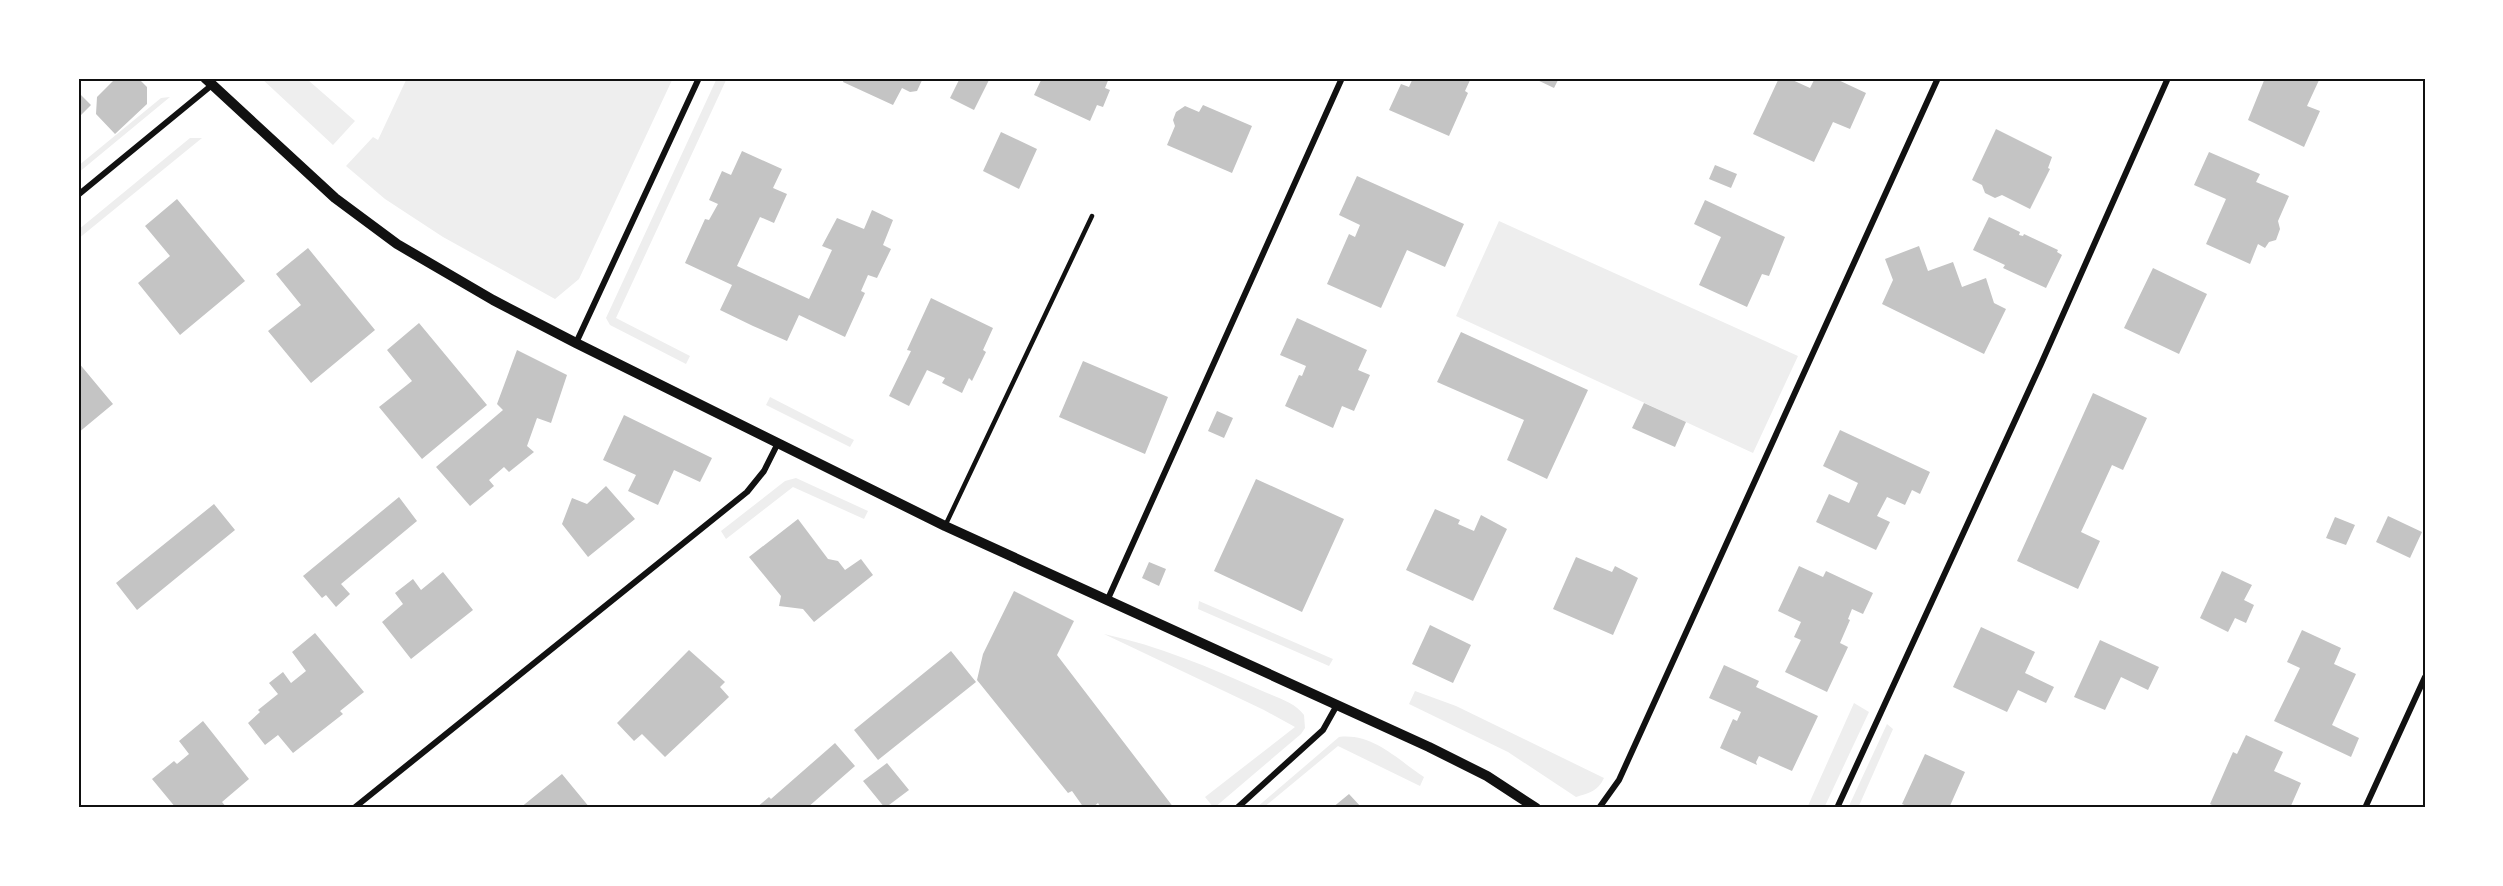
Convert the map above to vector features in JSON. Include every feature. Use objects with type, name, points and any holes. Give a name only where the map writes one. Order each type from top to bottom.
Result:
[{"type":"street","points":[[576,343],[699,78]]},
{"type":"street","points":[[1107,602],[1342,78]]},
{"type":"street","points":[[1599,808],[1619,780],[1938,78]]},
{"type":"street","points":[[1837,808],[2046,353],[2168,78]]},
{"type":"street","points":[[78,195],[209,81],[335,198],[397,244],[493,300],[945,526],[1107,602],[1429,747],[1478,772],[1536,808]]},
{"type":"street","points":[[354,808],[747,492],[764,471],[778,443]]},
{"type":"street","points":[[2365,808],[2425,678]]},
{"type":"street","points":[[1237,808],[1323,730],[1337,705]]},
{"type":"lane","points":[[945,526],[1092,216]]},
{"type":"shaded area","points":[[261,78],[309,78],[308,80],[355,121],[333,145]]},
{"type":"shaded area","points":[[407,78],[673,78],[579,279],[555,299],[443,237],[385,199],[346,166],[373,137],[378,140]]},
{"type":"shaded area","points":[[717,78],[727,78],[616,318],[690,356],[686,364],[610,325],[606,318]]},
{"type":"shaded area","points":[[170,97],[78,173],[78,166],[161,98]]},
{"type":"shaded area","points":[[190,138],[202,138],[78,239],[78,230]]},
{"type":"shaded area","points":[[1499,221],[1798,356],[1753,453],[1456,316]]},
{"type":"shaded area","points":[[770,397],[854,440],[850,447],[766,405]]},
{"type":"shaded area","points":[[796,478],[868,511],[864,519],[793,487],[726,539],[721,531],[785,481]]},
{"type":"shaded area","points":[[1199,601],[1333,659],[1329,666],[1198,609]]},
{"type":"shaded area","points":[[1104,634],[1184,658],[1284,700],[1304,715],[1305,728],[1301,734],[1214,808],[1205,797],[1295,727]]},
{"type":"shaded area","points":[[1415,691],[1456,706],[1604,778],[1596,789],[1576,797],[1508,752],[1409,704]]},
{"type":"shaded area","points":[[1854,703],[1869,712],[1824,808],[1807,808]]},
{"type":"shaded area","points":[[1887,724],[1893,729],[1858,808],[1848,808]]},
{"type":"shaded area","points":[[1339,737],[1363,739],[1384,749],[1424,777],[1420,786],[1338,746],[1263,808],[1256,808]]},
{"type":"building","points":[[116,78],[138,78],[147,87],[147,104],[115,134],[96,114],[97,97]]},
{"type":"building","points":[[844,78],[923,78],[917,91],[910,92],[902,88],[893,105],[843,82]]},
{"type":"building","points":[[960,78],[990,78],[974,110],[950,98]]},
{"type":"building","points":[[1042,78],[1109,78],[1105,88],[1110,90],[1103,107],[1097,105],[1090,121],[1034,95]]},
{"type":"building","points":[[1413,78],[1471,78],[1465,91],[1468,93],[1449,136],[1389,110],[1401,84],[1409,87]]},
{"type":"building","points":[[1533,78],[1559,78],[1554,88]]},
{"type":"building","points":[[1779,78],[1788,78],[1810,88],[1815,78],[1834,78],[1866,93],[1850,129],[1833,122],[1814,162],[1753,134]]},
{"type":"building","points":[[2265,78],[2320,78],[2307,106],[2320,111],[2304,147],[2248,120]]},
{"type":"building","points":[[78,92],[91,105],[78,118]]},
{"type":"building","points":[[1203,105],[1252,126],[1232,173],[1167,145],[1175,126],[1173,120],[1176,112],[1185,106],[1199,112]]},
{"type":"building","points":[[1996,129],[2052,157],[2048,168],[2050,169],[2030,209],[2002,195],[1995,198],[1985,193],[1982,185],[1972,180]]},
{"type":"building","points":[[1001,132],[1037,149],[1019,189],[983,171]]},
{"type":"building","points":[[742,151],[782,169],[773,188],[787,194],[774,223],[760,217],[737,266],[809,299],[832,250],[822,246],[837,218],[864,229],[872,210],[893,220],[883,245],[891,249],[877,278],[868,275],[861,291],[865,293],[845,337],[799,315],[787,341],[753,326],[720,310],[732,285],[685,263],[705,219],[709,220],[718,204],[709,200],[722,171],[731,175]]},
{"type":"building","points":[[2209,152],[2260,174],[2256,182],[2289,196],[2278,221],[2280,229],[2276,240],[2269,242],[2265,248],[2258,244],[2250,264],[2206,244],[2226,199],[2194,185]]},
{"type":"building","points":[[1715,165],[1737,174],[1731,188],[1709,179]]},
{"type":"building","points":[[1357,176],[1464,224],[1445,267],[1407,250],[1381,308],[1327,284],[1349,234],[1355,237],[1360,225],[1339,215]]},
{"type":"building","points":[[177,199],[245,281],[180,335],[138,283],[170,256],[145,226]]},
{"type":"building","points":[[1705,200],[1785,237],[1769,276],[1762,274],[1747,307],[1699,285],[1721,237],[1694,224]]},
{"type":"building","points":[[1989,217],[2020,232],[2019,235],[2024,234],[2058,250],[2057,252],[2062,255],[2046,288],[2003,268],[2005,265],[1973,250]]},
{"type":"building","points":[[1919,246],[1928,271],[1953,262],[1962,287],[1986,278],[1994,303],[2006,309],[1984,354],[1882,304],[1893,280],[1885,259]]},
{"type":"building","points":[[308,248],[375,330],[311,383],[268,331],[301,305],[276,274]]},
{"type":"building","points":[[2153,268],[2207,294],[2179,354],[2124,328]]},
{"type":"building","points":[[931,298],[993,328],[983,350],[986,352],[972,381],[969,378],[962,393],[942,383],[945,378],[927,370],[909,406],[889,396],[911,351],[907,350]]},
{"type":"building","points":[[1297,318],[1367,350],[1358,370],[1370,375],[1354,411],[1342,406],[1333,428],[1285,406],[1299,375],[1302,376],[1306,366],[1280,355]]},
{"type":"building","points":[[419,323],[487,405],[422,459],[379,407],[412,381],[387,350]]},
{"type":"building","points":[[1461,332],[1588,390],[1547,479],[1507,460],[1524,420],[1437,382]]},
{"type":"building","points":[[517,350],[567,375],[551,423],[537,418],[527,446],[534,452],[509,472],[504,467],[489,480],[494,486],[470,506],[436,467],[503,410],[497,404]]},
{"type":"building","points":[[1083,361],[1168,397],[1145,454],[1059,417]]},
{"type":"building","points":[[78,362],[113,404],[78,433]]},
{"type":"building","points":[[2093,393],[2147,418],[2123,470],[2112,465],[2081,532],[2100,541],[2078,589],[2017,561]]},
{"type":"building","points":[[1644,403],[1686,422],[1675,447],[1632,428]]},
{"type":"building","points":[[1217,411],[1233,418],[1224,438],[1208,431]]},
{"type":"building","points":[[624,415],[712,458],[700,482],[674,470],[658,505],[628,491],[636,475],[603,460]]},
{"type":"building","points":[[1840,430],[1930,472],[1920,494],[1912,490],[1905,505],[1887,497],[1877,516],[1890,522],[1876,550],[1816,522],[1829,494],[1849,503],[1858,483],[1823,466]]},
{"type":"building","points":[[1256,479],[1344,519],[1302,612],[1214,571]]},
{"type":"building","points":[[606,486],[635,519],[588,557],[562,524],[572,498],[587,504]]},
{"type":"building","points":[[399,497],[417,521],[341,584],[350,594],[336,607],[326,595],[322,598],[303,576]]},
{"type":"building","points":[[214,504],[235,530],[137,610],[116,583]]},
{"type":"building","points":[[1435,509],[1460,520],[1458,524],[1474,531],[1481,515],[1507,529],[1473,601],[1406,570]]},
{"type":"building","points":[[2388,516],[2422,532],[2410,558],[2376,542]]},
{"type":"building","points":[[2335,517],[2355,525],[2346,545],[2326,538]]},
{"type":"building","points":[[798,519],[828,559],[838,561],[845,570],[861,559],[873,575],[814,622],[803,609],[779,606],[781,596],[749,557]]},
{"type":"building","points":[[1576,557],[1612,572],[1615,566],[1638,578],[1613,635],[1553,609]]},
{"type":"building","points":[[1149,562],[1166,569],[1159,586],[1142,578]]},
{"type":"building","points":[[1799,566],[1823,577],[1826,571],[1873,593],[1863,614],[1852,609],[1840,643],[1848,647],[1827,692],[1785,672],[1801,640],[1794,637],[1801,622],[1778,611]]},
{"type":"building","points":[[2222,571],[2252,585],[2244,600],[2254,605],[2246,623],[2235,618],[2228,632],[2200,618]]},
{"type":"building","points":[[443,572],[473,610],[411,659],[382,622],[403,604],[395,593],[413,579],[421,590]]},
{"type":"building","points":[[1014,591],[1074,621],[1057,655],[1174,808],[1101,808],[1098,803],[1092,808],[1084,808],[1072,791],[1068,793],[977,680],[983,654]]},
{"type":"building","points":[[1430,625],[1471,645],[1453,683],[1412,664]]},
{"type":"building","points":[[1981,627],[2035,652],[2025,673],[2054,687],[2046,703],[2018,690],[2007,712],[1953,687]]},
{"type":"building","points":[[2302,630],[2341,648],[2334,664],[2356,674],[2332,725],[2359,738],[2351,757],[2274,721],[2300,668],[2287,662]]},
{"type":"building","points":[[315,633],[364,692],[340,711],[343,714],[293,753],[278,735],[265,745],[248,723],[260,712],[258,710],[278,694],[269,683],[283,672],[291,683],[306,671],[292,652]]},
{"type":"building","points":[[2100,640],[2159,667],[2148,690],[2121,677],[2105,710],[2074,697]]},
{"type":"building","points":[[689,650],[725,682],[720,687],[729,697],[665,757],[642,734],[634,741],[617,723]]},
{"type":"building","points":[[951,651],[976,682],[878,760],[854,730]]},
{"type":"building","points":[[1724,665],[1759,681],[1756,687],[1818,716],[1792,771],[1759,756],[1757,765],[1720,748],[1733,719],[1737,721],[1741,712],[1709,698]]},
{"type":"building","points":[[203,721],[249,779],[222,802],[227,808],[176,808],[152,779],[174,761],[177,764],[189,754],[179,741]]},
{"type":"building","points":[[2246,735],[2283,752],[2274,771],[2301,783],[2290,808],[2218,808],[2210,804],[2233,752],[2237,754]]},
{"type":"building","points":[[835,743],[855,766],[807,808],[756,808],[769,797],[771,799]]},
{"type":"building","points":[[1925,754],[1965,772],[1949,808],[1912,808],[1902,804]]},
{"type":"building","points":[[887,763],[909,790],[885,808],[863,781]]},
{"type":"building","points":[[562,774],[590,808],[520,808]]},
{"type":"building","points":[[1349,794],[1362,808],[1332,808]]}]
